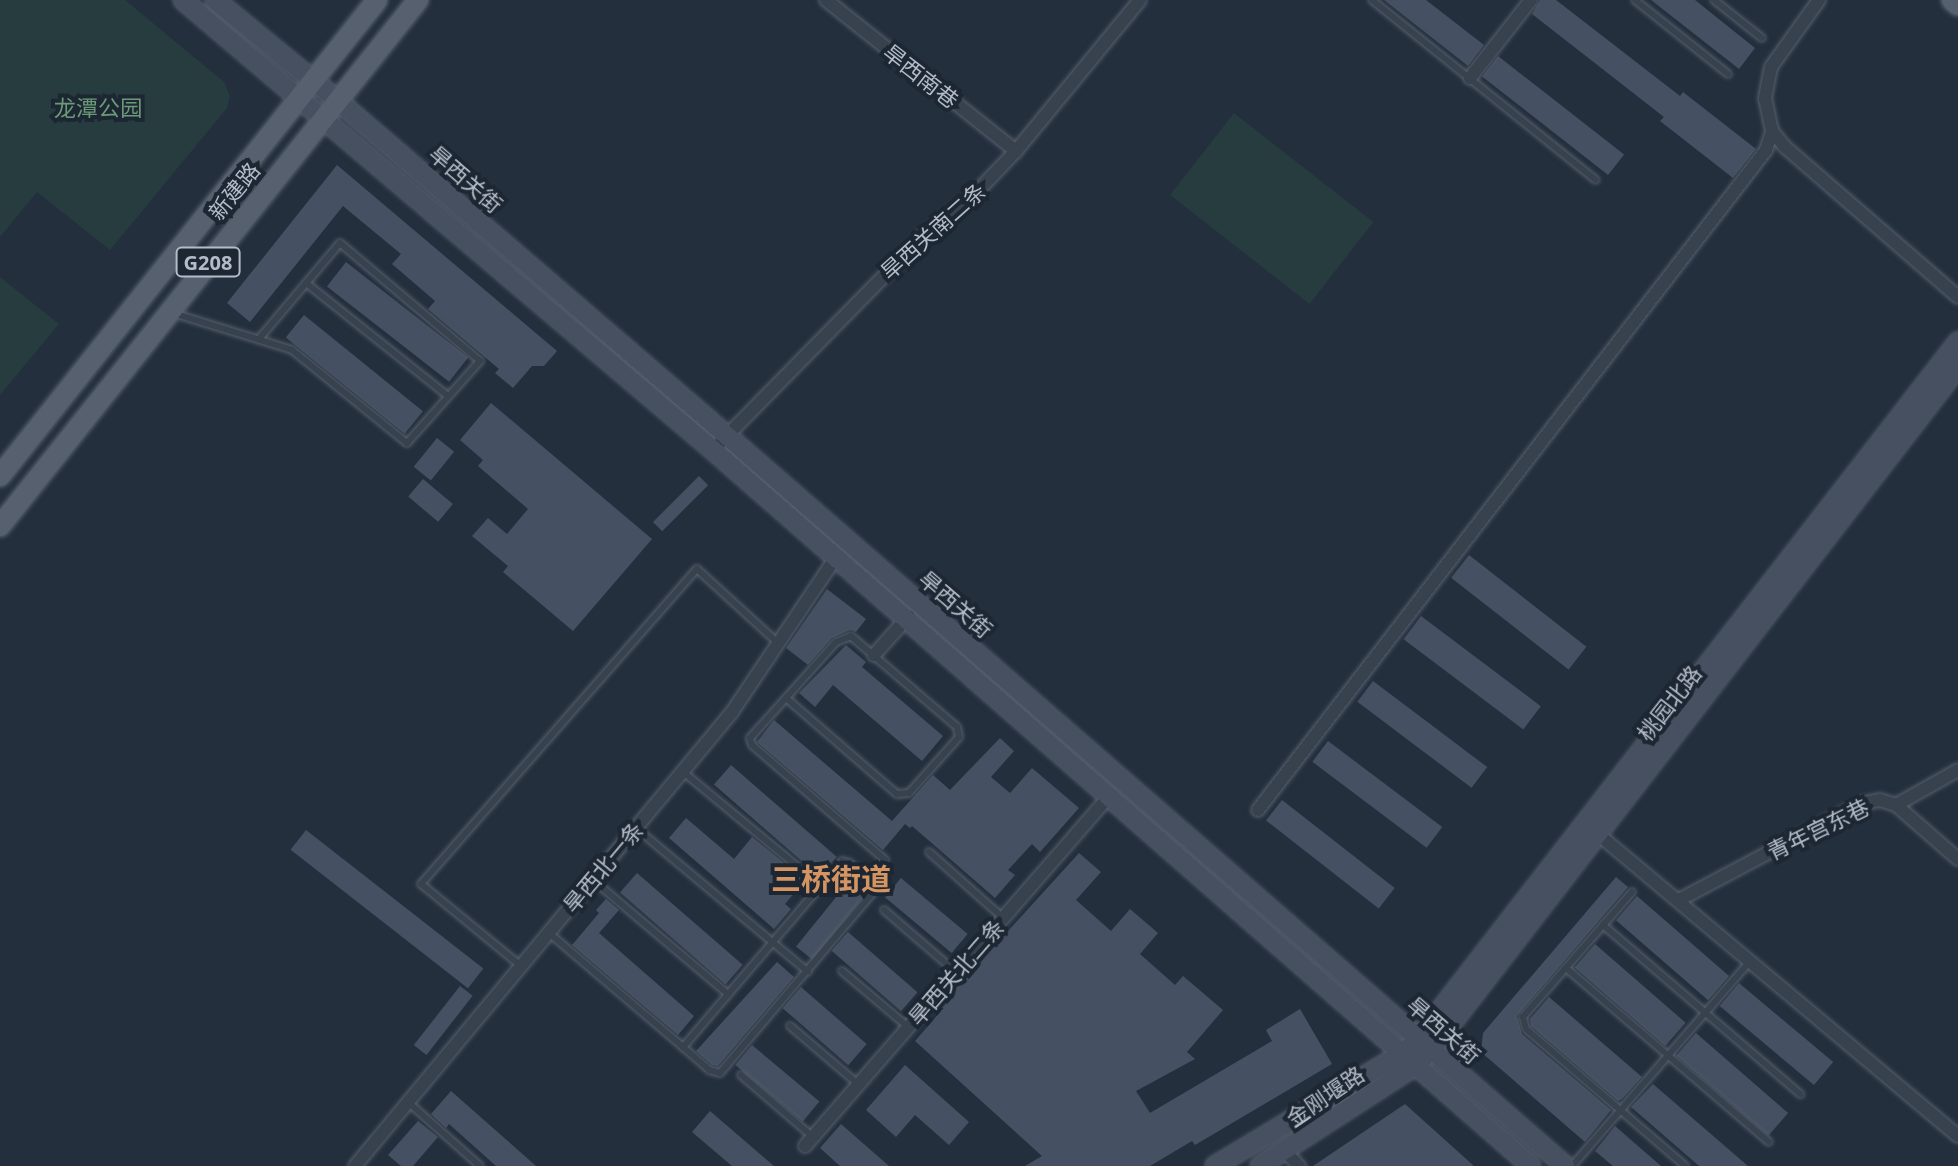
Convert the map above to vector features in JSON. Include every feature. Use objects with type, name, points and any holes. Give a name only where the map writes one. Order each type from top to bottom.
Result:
[{"type":"main road","name":"旱西关街","points":[[183,0],[713,450],[1531,1166]]},
{"type":"main road","name":"旱西关街","points":[[215,0],[338,101],[726,435],[1565,1166]]},
{"type":"main road","name":"新建路","points":[[0,476],[377,0]]},
{"type":"main road","name":"新建路","points":[[0,526],[418,0]]},
{"type":"main road","points":[[1952,0],[1958,5]]},
{"type":"main road","points":[[1425,1044],[1958,342]]},
{"type":"main road","name":"桃园北路","points":[[1409,1059],[1425,1044],[1598,834],[1958,367]]},
{"type":"main road","points":[[1215,1166],[1409,1059]]},
{"type":"main road","name":"金刚堰路","points":[[1260,1166],[1409,1059]]},
{"type":"street","name":"旱西南巷","points":[[826,0],[1016,151]]},
{"type":"street","name":"旱西关南二条","points":[[713,450],[922,237],[973,196],[1016,151],[1140,0]]},
{"type":"street","points":[[1470,78],[1531,0]]},
{"type":"street","points":[[1819,0],[1771,67],[1765,98],[1772,131],[1785,147],[1958,297]]},
{"type":"street","points":[[1258,810],[1766,150],[1772,131]]},
{"type":"street","name":"旱西北一条","points":[[355,1166],[732,712],[836,557]]},
{"type":"street","points":[[874,655],[920,604]]},
{"type":"street","name":"青年宫东巷","points":[[1679,900],[1860,804],[1880,800],[1896,805],[1958,770]]},
{"type":"street","name":"旱西关北二条","points":[[809,1141],[1108,797]]},
{"type":"street","points":[[1896,805],[1958,859]]},
{"type":"street","points":[[1598,834],[1958,1136]]},
{"type":"street","points":[[1285,1151],[1299,1166]]},
{"type":"lane","points":[[1372,0],[1596,180]]},
{"type":"lane","points":[[1635,0],[1728,74]]},
{"type":"lane","points":[[1714,0],[1762,38]]},
{"type":"lane","points":[[169,312],[292,350],[407,443],[480,361],[340,243],[259,339]]},
{"type":"lane","points":[[306,283],[448,396]]},
{"type":"lane","points":[[521,966],[421,884],[697,569],[778,643]]},
{"type":"lane","points":[[786,698],[897,794],[909,793],[959,737],[957,727],[851,636],[836,642],[750,738],[752,745],[885,860]]},
{"type":"lane","points":[[682,771],[821,886]]},
{"type":"lane","points":[[635,828],[808,972]]},
{"type":"lane","points":[[929,852],[1003,918]]},
{"type":"lane","points":[[549,933],[709,1070],[720,1073],[878,887],[849,863],[842,861],[683,1047]]},
{"type":"lane","points":[[593,879],[728,994]]},
{"type":"lane","points":[[1632,892],[1523,1017],[1526,1029],[1685,1166]]},
{"type":"lane","points":[[884,910],[956,972]]},
{"type":"lane","points":[[1603,925],[1800,1094]]},
{"type":"lane","points":[[1572,1166],[1750,961]]},
{"type":"lane","points":[[1566,968],[1769,1142]]},
{"type":"lane","points":[[842,971],[908,1027]]},
{"type":"lane","points":[[790,1026],[858,1084]]},
{"type":"lane","points":[[741,1075],[809,1141]]},
{"type":"lane","points":[[408,1102],[480,1166]]},
{"type":"green space","name":"龙潭公园","points":[[0,0],[125,0],[224,82],[230,96],[227,108],[110,250],[37,192],[0,237]]},
{"type":"green space","points":[[1234,113],[1373,222],[1309,304],[1170,195]]},
{"type":"green space","points":[[0,277],[59,324],[0,395]]},
{"type":"building","points":[[1384,0],[1426,0],[1484,45],[1468,66]]},
{"type":"building","points":[[1540,0],[1556,0],[1680,96],[1683,92],[1756,149],[1733,178],[1660,121],[1664,117],[1532,14]]},
{"type":"building","points":[[1651,0],[1695,0],[1755,48],[1739,69]]},
{"type":"building","points":[[1498,56],[1624,155],[1608,175],[1482,76]]},
{"type":"building","points":[[337,165],[557,351],[544,366],[532,366],[513,388],[495,373],[499,369],[428,309],[435,301],[392,264],[401,254],[343,206],[250,322],[227,303]]},
{"type":"building","points":[[346,262],[468,357],[449,382],[327,286]]},
{"type":"building","points":[[304,315],[423,411],[405,434],[286,338]]},
{"type":"building","points":[[491,403],[652,539],[573,631],[503,572],[508,566],[472,536],[488,518],[507,534],[528,509],[478,466],[483,460],[460,440]]},
{"type":"building","points":[[437,438],[454,452],[431,481],[414,467]]},
{"type":"building","points":[[699,476],[708,485],[662,531],[653,522]]},
{"type":"building","points":[[423,479],[453,504],[438,522],[408,497]]},
{"type":"building","points":[[1469,555],[1586,647],[1569,670],[1451,578]]},
{"type":"building","points":[[827,589],[866,619],[856,632],[850,630],[832,638],[808,665],[786,648]]},
{"type":"building","points":[[1421,616],[1541,706],[1523,729],[1404,639]]},
{"type":"building","points":[[846,645],[866,662],[862,667],[943,736],[922,761],[833,685],[815,707],[799,693]]},
{"type":"building","points":[[1373,681],[1487,767],[1472,788],[1357,702]]},
{"type":"building","points":[[774,720],[892,821],[933,775],[950,790],[1000,738],[1014,751],[991,777],[1010,793],[1032,768],[1079,808],[1040,852],[1032,844],[1008,870],[1015,875],[995,898],[912,826],[910,828],[905,824],[883,850],[757,742]]},
{"type":"building","points":[[1328,741],[1442,827],[1427,848],[1312,762]]},
{"type":"building","points":[[731,765],[837,857],[820,876],[714,785]]},
{"type":"building","points":[[1282,800],[1395,888],[1379,909],[1266,820]]},
{"type":"building","points":[[686,818],[734,859],[752,837],[805,880],[785,904],[791,909],[774,929],[669,838]]},
{"type":"building","points":[[306,830],[483,969],[468,988],[291,850]]},
{"type":"building","points":[[1079,853],[1101,872],[1076,900],[1111,931],[1130,909],[1158,933],[1140,954],[1175,985],[1183,976],[1223,1010],[1187,1052],[1195,1059],[1136,1091],[1150,1113],[1272,1041],[1266,1030],[1300,1009],[1332,1064],[1195,1145],[1192,1141],[1150,1166],[1025,1166],[1042,1156],[915,1041],[941,1011],[938,1008]]},
{"type":"building","points":[[637,873],[743,965],[726,984],[620,893]]},
{"type":"building","points":[[854,875],[870,888],[812,960],[796,946]]},
{"type":"building","points":[[1616,877],[1628,887],[1517,1016],[1522,1034],[1611,1110],[1585,1142],[1481,1052],[1483,1033]]},
{"type":"building","points":[[901,878],[968,934],[952,953],[885,897]]},
{"type":"building","points":[[1637,896],[1729,976],[1708,1000],[1616,920]]},
{"type":"building","points":[[606,899],[619,910],[599,933],[694,1016],[678,1035],[572,945],[599,913],[596,910]]},
{"type":"building","points":[[848,932],[917,992],[901,1011],[832,951]]},
{"type":"building","points":[[1595,944],[1686,1023],[1665,1046],[1575,967]]},
{"type":"building","points":[[777,962],[794,977],[718,1066],[712,1065],[696,1051]]},
{"type":"building","points":[[1739,983],[1833,1062],[1814,1085],[1720,1006]]},
{"type":"building","points":[[460,986],[473,996],[426,1055],[414,1045]]},
{"type":"building","points":[[801,987],[867,1044],[848,1065],[783,1008]]},
{"type":"building","points":[[1549,997],[1642,1077],[1622,1099],[1618,1101],[1531,1026],[1530,1019]]},
{"type":"building","points":[[1696,1033],[1788,1113],[1768,1136],[1676,1056]]},
{"type":"building","points":[[752,1045],[819,1102],[803,1121],[735,1065]]},
{"type":"building","points":[[905,1065],[969,1122],[949,1145],[915,1115],[896,1137],[866,1110]]},
{"type":"building","points":[[1653,1084],[1748,1166],[1699,1166],[1631,1107]]},
{"type":"building","points":[[451,1091],[536,1166],[496,1166],[449,1124],[446,1128],[431,1114]]},
{"type":"building","points":[[1405,1104],[1474,1166],[1313,1166]]},
{"type":"building","points":[[710,1111],[774,1166],[732,1166],[692,1132]]},
{"type":"building","points":[[418,1121],[438,1137],[413,1166],[401,1166],[388,1155]]},
{"type":"building","points":[[841,1124],[889,1166],[840,1166],[820,1148]]},
{"type":"building","points":[[1615,1126],[1661,1166],[1613,1166],[1595,1151]]},
{"type":"district","name":"三桥街道","points":[[831,879]]}]
